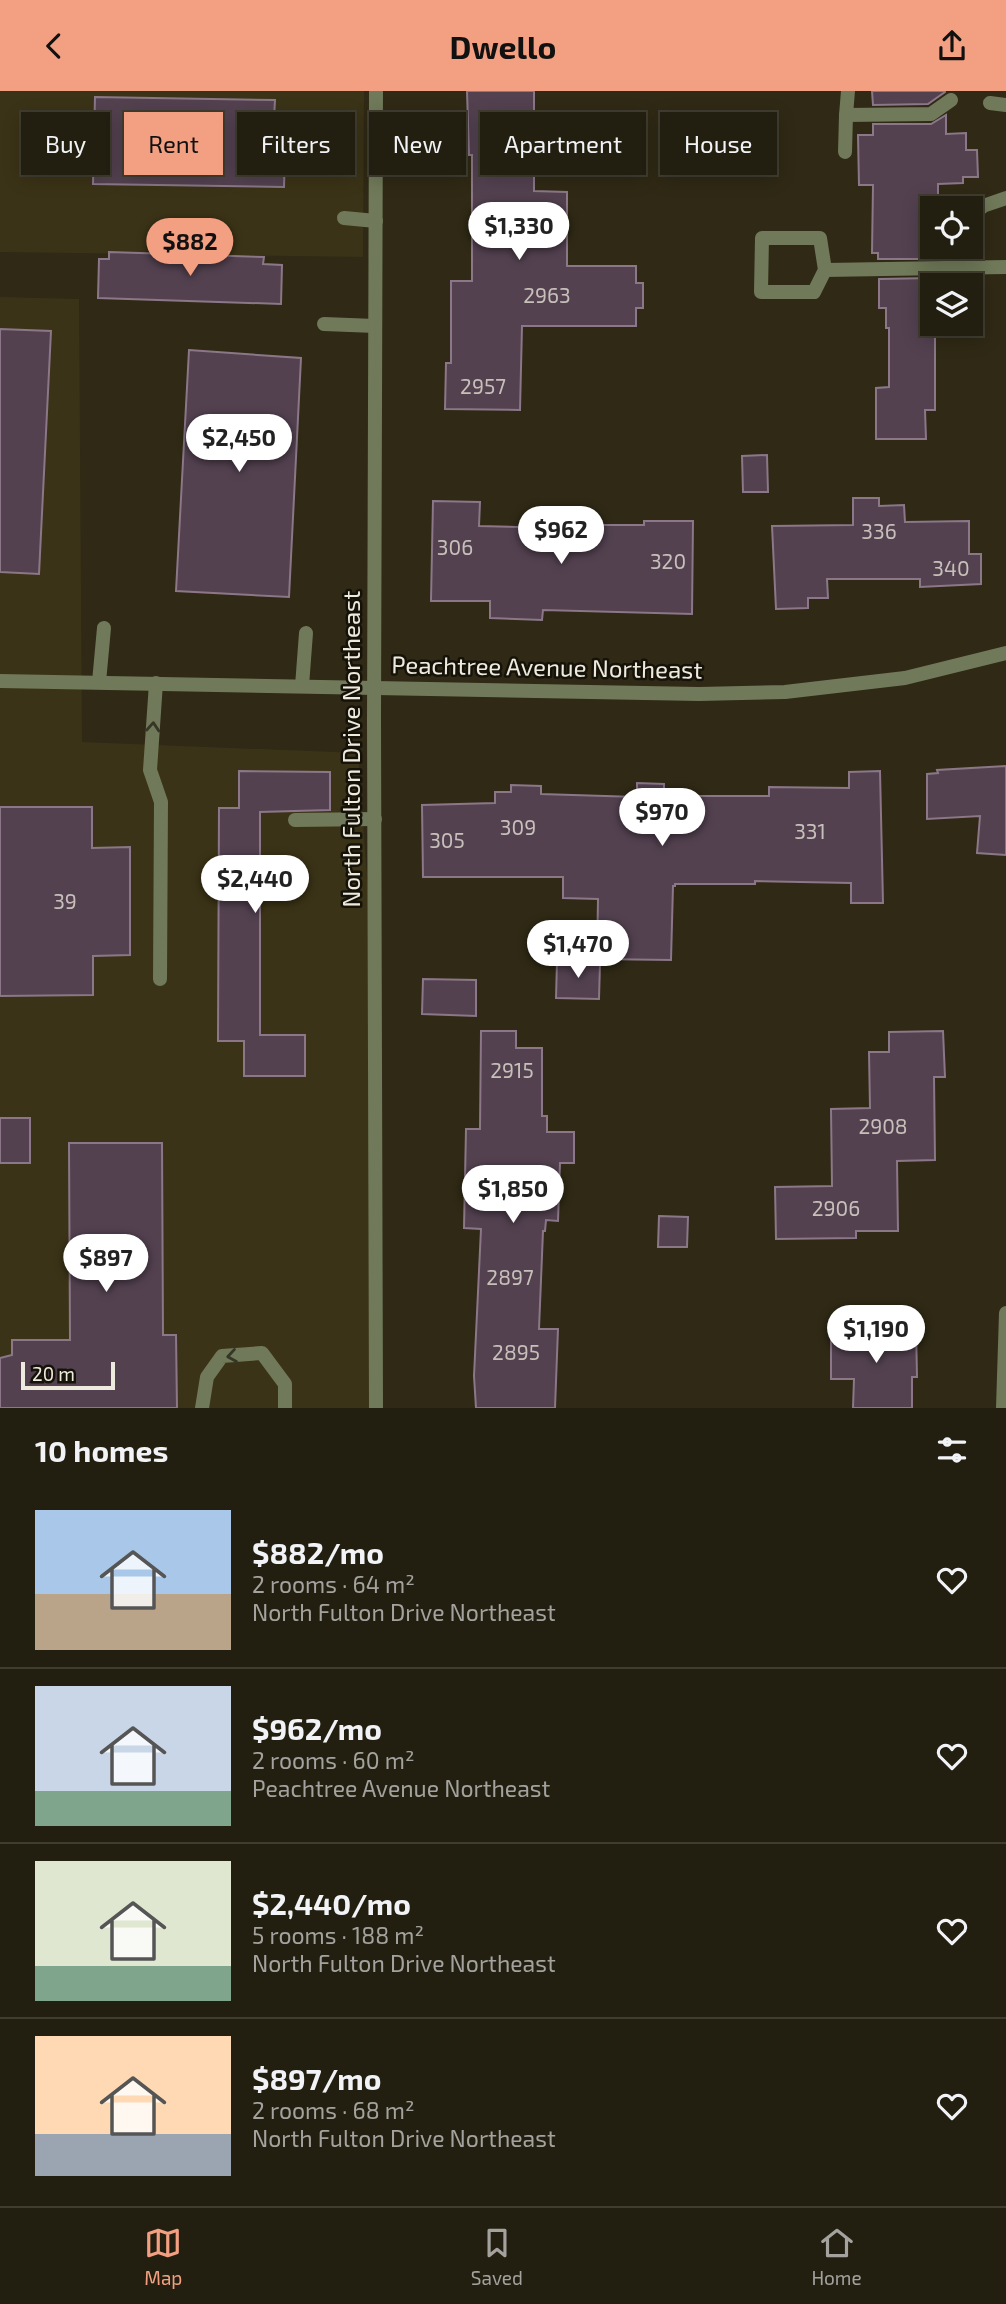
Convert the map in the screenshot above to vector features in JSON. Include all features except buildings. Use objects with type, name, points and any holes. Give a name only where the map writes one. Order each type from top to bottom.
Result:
[{"type":"street","name":"North Fulton Drive Northeast","points":[[376,91],[376,1408]]},
{"type":"street","points":[[845,152],[848,91]]},
{"type":"street","points":[[846,115],[931,114],[951,100]]},
{"type":"street","points":[[990,103],[1006,105]]},
{"type":"street","points":[[983,206],[1006,198]]},
{"type":"street","points":[[344,218],[376,221]]},
{"type":"street","points":[[762,238],[820,238],[825,270],[814,292],[761,292],[762,238]]},
{"type":"street","points":[[967,259],[967,267]]},
{"type":"street","points":[[825,270],[1006,267]]},
{"type":"street","points":[[324,324],[375,326]]},
{"type":"street","points":[[99,682],[104,628]]},
{"type":"street","points":[[302,686],[306,633]]},
{"type":"street","name":"Peachtree Avenue Northeast","points":[[0,681],[699,694],[785,692],[905,678],[1006,653]]},
{"type":"street","points":[[156,683],[150,770],[161,802],[160,979]]},
{"type":"street","points":[[295,820],[374,819]]},
{"type":"street","points":[[1003,1408],[1006,1313]]},
{"type":"street","points":[[202,1408],[207,1377],[222,1356],[262,1353],[285,1384],[285,1408]]},
{"type":"shaded area","points":[[0,91],[364,91],[363,257],[0,252]]},
{"type":"shaded area","points":[[0,297],[79,299],[82,742],[358,753],[375,988],[376,1408],[0,1408]]}]
